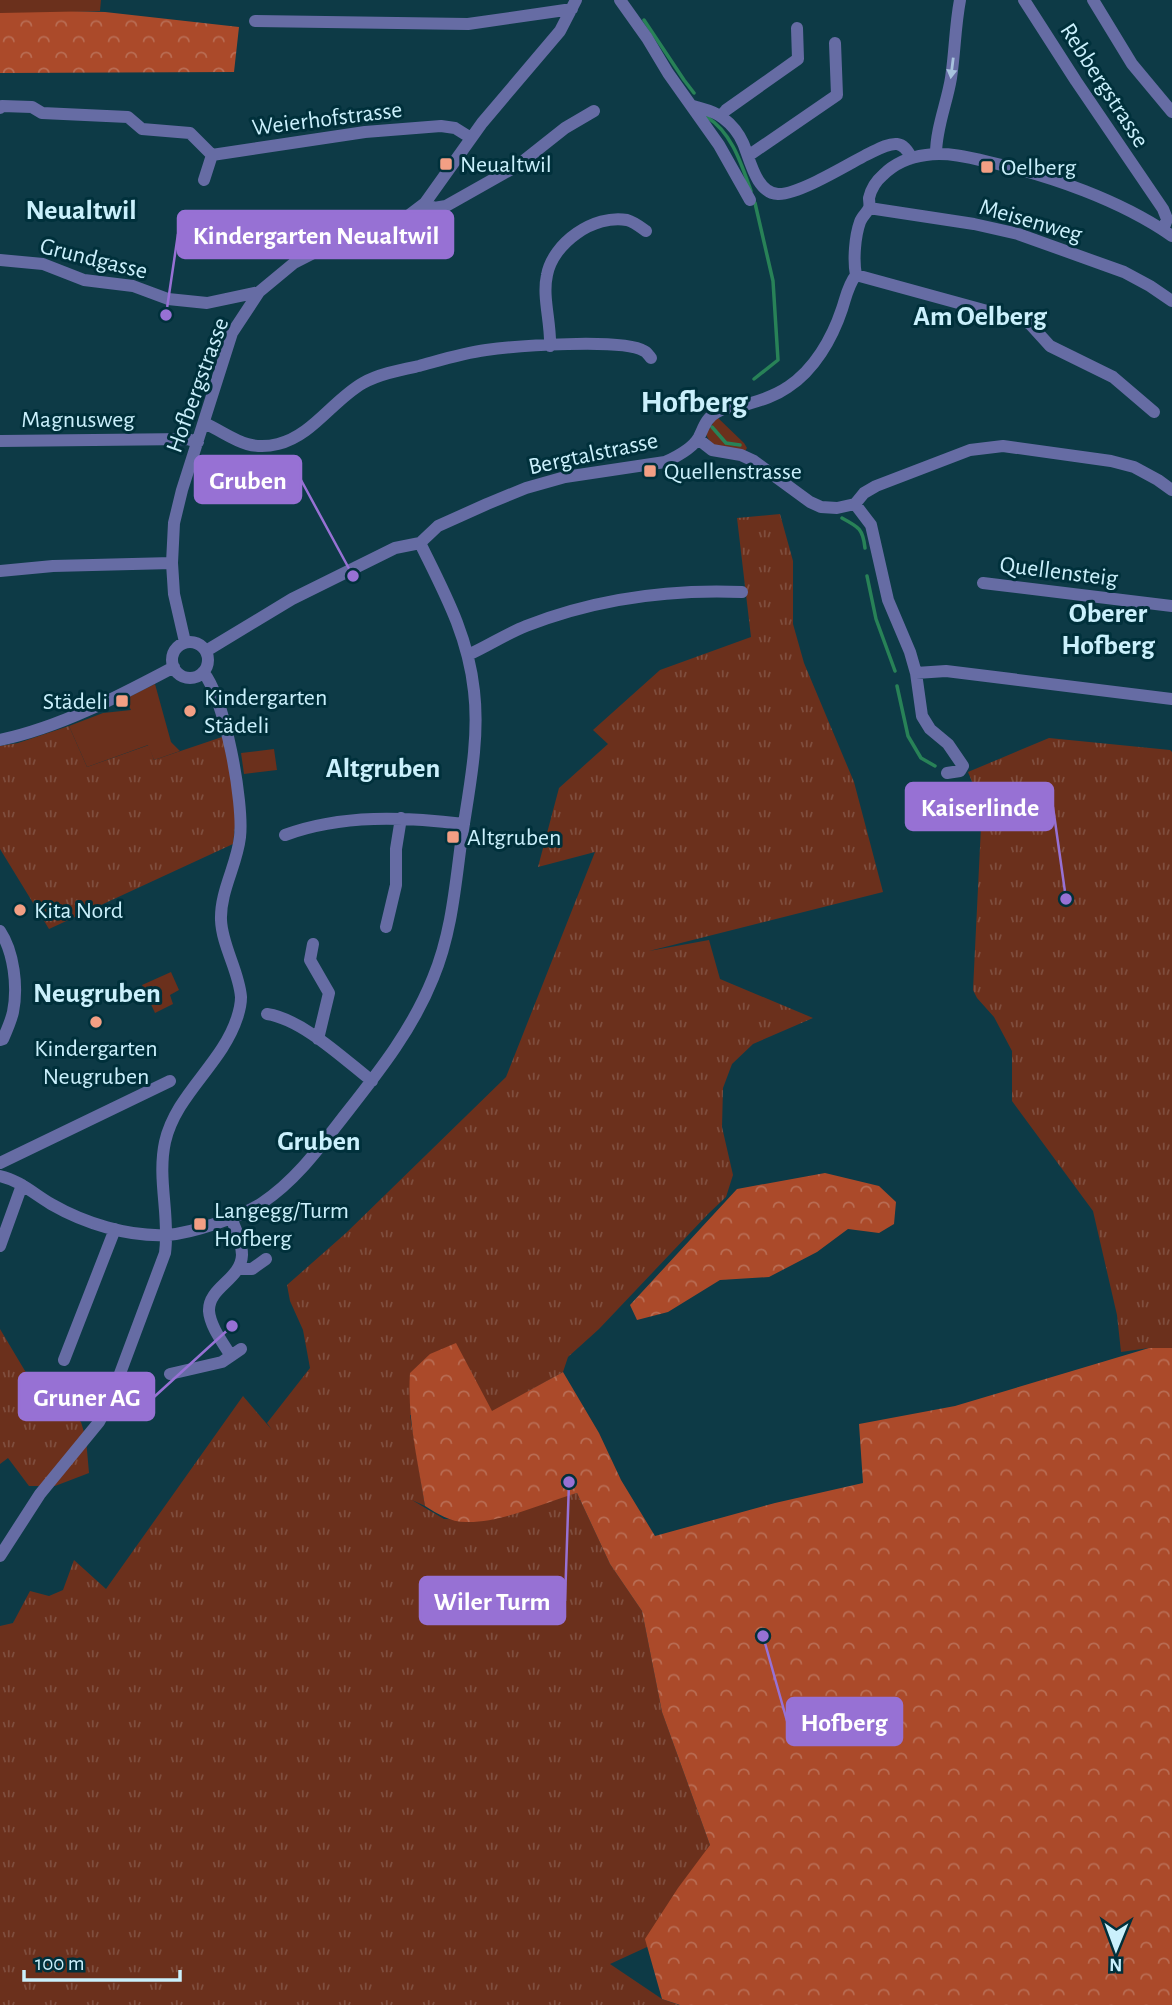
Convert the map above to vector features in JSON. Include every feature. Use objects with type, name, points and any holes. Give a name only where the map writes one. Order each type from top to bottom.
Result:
[{"type":"street","points":[[620,0],[719,145],[750,200]]},
{"type":"street","points":[[936,154],[936,142],[951,80],[955,24],[960,0]]},
{"type":"street","name":"Rebbergstrasse","points":[[1024,0],[1163,209],[1167,219],[1167,233]]},
{"type":"street","points":[[1093,0],[1132,64],[1172,112]]},
{"type":"street","points":[[255,21],[468,24],[574,5]]},
{"type":"street","name":"Hofbergstrasse","points":[[186,642],[176,604],[172,563],[173,533],[177,507],[232,333],[259,292],[275,276],[309,254],[331,244],[392,226],[425,203],[509,89],[560,31],[574,5]]},
{"type":"street","points":[[721,116],[798,59],[797,29]]},
{"type":"street","points":[[748,156],[837,95],[835,43]]},
{"type":"street","points":[[693,106],[721,116],[738,135],[760,182],[768,191],[778,194],[799,189],[894,144],[906,148],[912,158]]},
{"type":"street","points":[[0,108],[32,107],[42,113],[128,117],[142,129],[190,133],[212,155],[204,180]]},
{"type":"street","name":"Hofbergstrasse","points":[[425,203],[434,208],[446,206],[517,166],[565,128],[594,111]]},
{"type":"street","name":"Weierhofstrasse","points":[[212,155],[365,132],[441,126],[455,128],[471,138]]},
{"type":"street","name":"Bergtalstrasse","points":[[206,651],[292,599],[349,569],[395,548],[420,543],[438,526],[526,488],[565,477],[665,462],[698,439],[702,427],[716,412],[768,398],[787,388],[803,376],[830,338],[856,275],[854,261],[860,222],[869,208],[871,190],[895,165],[912,158],[936,154],[978,160],[1055,180],[1118,206],[1167,233]]},
{"type":"street","name":"Meisenweg","points":[[869,208],[974,224],[1018,234],[1124,272],[1172,301]]},
{"type":"street","points":[[550,346],[546,279],[549,266],[557,253],[578,233],[608,220],[635,223],[646,231]]},
{"type":"street","name":"Grundgasse","points":[[0,260],[43,264],[84,280],[133,286],[168,299],[208,303],[259,292]]},
{"type":"street","points":[[856,275],[1024,321],[1050,346],[1113,377],[1154,412]]},
{"type":"street","points":[[204,423],[243,444],[261,447],[279,444],[305,430],[344,396],[365,382],[486,350],[601,343],[629,346],[644,351],[651,358]]},
{"type":"street","name":"Magnusweg","points":[[0,441],[187,439],[198,442]]},
{"type":"street","points":[[698,439],[712,450],[741,455],[754,461],[816,505],[832,508],[855,504],[864,493],[876,486],[970,450],[1003,446],[1123,464],[1146,473],[1172,490]]},
{"type":"street","points":[[855,504],[871,525],[888,600],[916,673],[925,724],[948,744],[963,766],[960,771],[947,772]]},
{"type":"street","points":[[0,1176],[22,1185],[65,1212],[115,1229],[167,1235],[231,1218],[260,1204],[301,1170],[392,1054],[415,1018],[434,976],[450,919],[475,729],[474,691],[468,655],[442,583],[420,543]]},
{"type":"street","points":[[0,571],[53,566],[172,563]]},
{"type":"street","name":"Quellensteig","points":[[983,583],[1172,606]]},
{"type":"street","points":[[468,655],[525,626],[599,604],[654,594],[742,592]]},
{"type":"street","points":[[186,642],[197,643],[206,651],[208,662],[203,672],[187,677],[177,672],[173,663],[177,648],[186,642]]},
{"type":"street","points":[[0,740],[64,720],[174,667]]},
{"type":"street","points":[[916,673],[946,671],[1172,699]]},
{"type":"street","points":[[0,1556],[40,1494],[99,1422],[118,1379],[161,1264],[167,1235],[163,1181],[166,1138],[174,1118],[224,1047],[233,1030],[241,998],[225,945],[221,908],[240,839],[241,815],[237,781],[223,721],[212,688],[203,672]]},
{"type":"street","points":[[285,835],[303,828],[361,820],[401,818],[464,824]]},
{"type":"street","points":[[386,928],[396,885],[396,849],[401,818]]},
{"type":"street","points":[[0,931],[9,951],[14,1001],[4,1039],[0,1040]]},
{"type":"street","points":[[313,944],[310,960],[330,993],[318,1039]]},
{"type":"street","points":[[267,1014],[284,1018],[318,1039],[372,1080]]},
{"type":"street","points":[[0,1163],[170,1081]]},
{"type":"street","points":[[0,1246],[22,1185]]},
{"type":"street","points":[[170,1374],[222,1362],[236,1353],[212,1321],[209,1307],[211,1300],[238,1269],[242,1253],[231,1218]]},
{"type":"street","points":[[64,1360],[115,1229]]},
{"type":"street","points":[[238,1269],[252,1269],[265,1259]]},
{"type":"green space","points":[[0,0],[101,0],[100,11],[0,13]]},
{"type":"green space","points":[[0,9],[105,12],[239,27],[234,72],[0,73]]},
{"type":"green space","points":[[717,417],[744,443],[747,448],[745,451],[722,448],[709,440],[706,434]]},
{"type":"green space","points":[[780,514],[793,561],[793,624],[804,663],[854,782],[883,892],[649,951],[709,940],[720,979],[813,1018],[753,1044],[732,1064],[723,1088],[722,1127],[733,1175],[726,1197],[599,1329],[568,1357],[563,1372],[492,1412],[410,1415],[425,1506],[412,1500],[444,1519],[471,1520],[577,1493],[610,1564],[642,1611],[662,1712],[710,1845],[647,1947],[610,1964],[662,1999],[679,2005],[0,2005],[0,1626],[13,1623],[30,1591],[49,1596],[63,1590],[74,1560],[106,1589],[243,1396],[272,1430],[267,1423],[310,1368],[303,1330],[290,1301],[287,1285],[346,1233],[506,1077],[595,852],[538,867],[559,788],[608,744],[593,730],[660,670],[751,637],[737,518]]},
{"type":"green space","points":[[155,684],[171,742],[180,751],[154,760],[148,745],[87,767],[69,726],[103,713],[131,710],[125,699]]},
{"type":"green space","points":[[69,726],[87,767],[149,745],[154,760],[225,736],[238,799],[233,844],[49,929],[0,849],[0,746],[18,743]]},
{"type":"green space","points":[[1049,738],[1172,752],[1172,1348],[1121,1352],[1117,1315],[1093,1211],[1012,1101],[1012,1051],[994,1017],[973,990],[982,806],[968,772]]},
{"type":"green space","points":[[274,749],[277,770],[244,774],[241,753]]},
{"type":"green space","points":[[171,972],[179,990],[170,995],[173,1004],[155,1013],[142,985]]},
{"type":"green space","points":[[825,1173],[879,1186],[896,1202],[894,1224],[879,1233],[848,1229],[817,1252],[769,1277],[720,1280],[668,1312],[637,1320],[630,1305],[737,1189]]},
{"type":"green space","points":[[0,1329],[31,1381],[81,1422],[86,1439],[89,1473],[55,1486],[29,1486],[8,1458],[0,1464]]},
{"type":"green space","points":[[456,1343],[492,1411],[563,1372],[599,1433],[621,1480],[655,1536],[775,1503],[863,1483],[859,1424],[955,1406],[1149,1348],[1172,1348],[1172,2005],[680,2005],[662,1999],[645,1939],[710,1845],[662,1712],[642,1611],[610,1564],[577,1493],[508,1516],[479,1521],[455,1521],[425,1506],[412,1423],[410,1373],[430,1354]]},
{"type":"waterway","points":[[644,20],[694,93]]},
{"type":"waterway","points":[[707,117],[729,140],[751,191]]},
{"type":"waterway","points":[[754,379],[778,360],[773,281],[755,203]]},
{"type":"waterway","points":[[712,427],[726,443],[740,445]]},
{"type":"waterway","points":[[842,518],[859,529],[865,548]]},
{"type":"waterway","points":[[867,576],[876,619],[895,671]]},
{"type":"waterway","points":[[897,686],[908,736],[921,758],[935,766]]},
{"type":"place","name":"Neualtwil","points":[[446,164]]},
{"type":"place","name":"Oelberg","points":[[987,167]]},
{"type":"place","name":"Kindergarten Neualtwil","points":[[166,315]]},
{"type":"place","name":"Quellenstrasse","points":[[650,471]]},
{"type":"place","name":"Gruben","points":[[353,576]]},
{"type":"place","name":"Städeli","points":[[122,701]]},
{"type":"place","name":"Kindergarten Städeli","points":[[190,711]]},
{"type":"place","name":"Altgruben","points":[[453,837]]},
{"type":"place","name":"Kaiserlinde","points":[[1066,899]]},
{"type":"place","name":"Kita Nord","points":[[20,910]]},
{"type":"place","name":"Kindergarten Neugruben","points":[[96,1022]]},
{"type":"place","name":"Langegg/Turm Hofberg","points":[[200,1224]]},
{"type":"place","name":"Gruner AG","points":[[232,1326]]},
{"type":"place","name":"Wiler Turm","points":[[569,1482]]},
{"type":"place","name":"Hofberg","points":[[763,1636]]},
{"type":"district","name":"Neualtwil","points":[[81,209]]},
{"type":"district","name":"Am Oelberg","points":[[980,315]]},
{"type":"district","name":"Hofberg","points":[[694,401]]},
{"type":"district","name":"Oberer Hofberg","points":[[1108,628]]},
{"type":"district","name":"Altgruben","points":[[383,767]]},
{"type":"district","name":"Neugruben","points":[[97,992]]},
{"type":"district","name":"Gruben","points":[[319,1140]]}]
